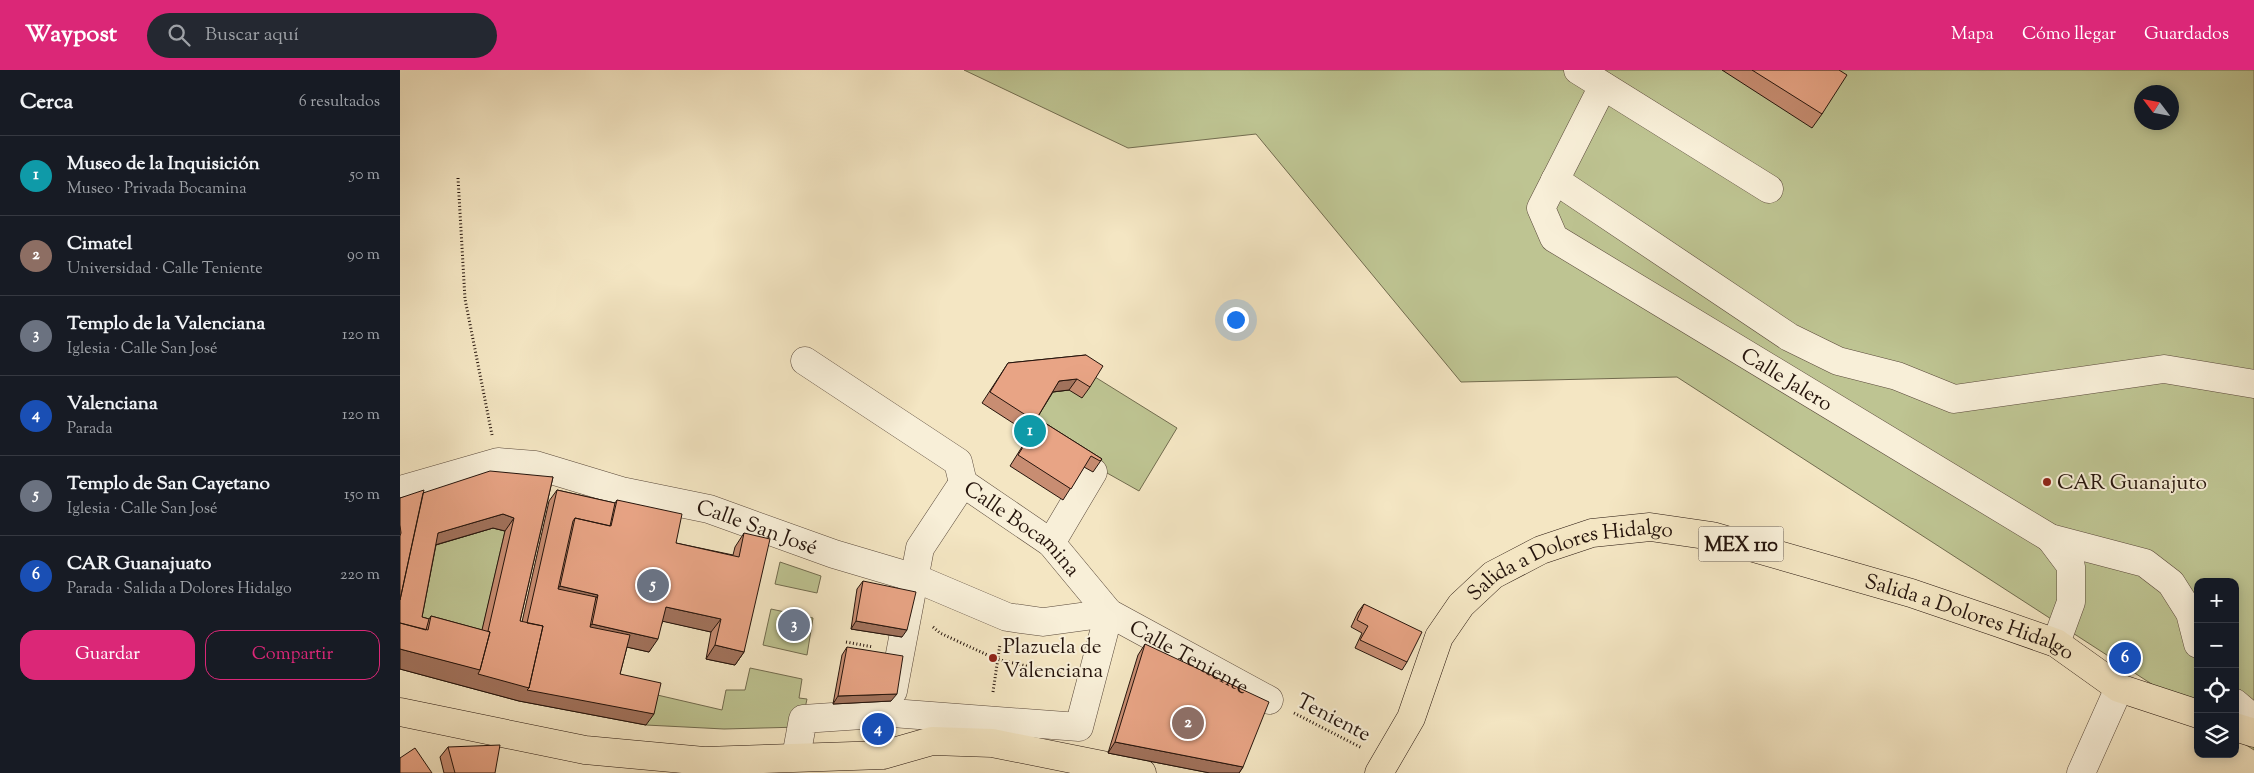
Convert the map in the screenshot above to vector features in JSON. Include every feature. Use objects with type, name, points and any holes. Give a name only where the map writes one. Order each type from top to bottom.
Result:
[{"type":"main road","name":"Salida a Dolores Hidalgo","points":[[1382,766],[1411,718],[1439,637],[1461,605],[1493,574],[1540,550],[1592,533],[1650,527],[1712,536],[1911,593],[2056,643],[2119,688],[2195,713]]},
{"type":"main road","points":[[400,712],[585,750],[695,767],[796,757],[883,755],[932,742],[992,743],[1142,773]]},
{"type":"main road","points":[[2239,728],[2254,733]]},
{"type":"street","points":[[1578,70],[1769,189]]},
{"type":"street","points":[[1603,86],[1555,180],[1789,337],[1838,360],[1897,376],[1954,399],[2164,369],[2254,384]]},
{"type":"street","name":"Calle Jalero","points":[[1555,180],[1541,208],[1554,238],[2050,538],[2145,563],[2171,583],[2190,613],[2194,628]]},
{"type":"street","points":[[805,361],[958,462],[963,483]]},
{"type":"street","name":"Calle San José","points":[[400,490],[498,462],[535,465],[622,491],[709,509],[834,554],[915,578],[1007,617],[1043,622],[1109,613]]},
{"type":"street","points":[[1051,543],[1093,472]]},
{"type":"street","name":"Calle Bocamina","points":[[892,713],[891,701],[920,548],[963,483],[1051,543],[1109,613]]},
{"type":"street","name":"Calle Jalero","points":[[2050,538],[2072,566],[2071,602],[2056,643]]},
{"type":"street","points":[[796,757],[803,719],[892,713],[1079,727],[1109,613]]},
{"type":"street","name":"Calle Teniente","points":[[1109,613],[1269,700]]},
{"type":"street","points":[[2081,773],[2119,688]]},
{"type":"street","points":[[2239,706],[2254,719]]},
{"type":"path","points":[[458,178],[465,299],[498,462]]},
{"type":"path","points":[[990,720],[996,659],[1007,617]]},
{"type":"path","points":[[902,637],[929,624],[940,633],[996,659],[1091,680]]},
{"type":"path","name":"Teniente","points":[[1269,700],[1382,766]]},
{"type":"green space","name":"CAR Guanajuto","points":[[964,70],[2254,70],[2254,750],[2239,741],[2239,578],[2194,578],[2194,711],[1677,377],[1461,382],[1256,134],[1128,148]]},
{"type":"green space","points":[[1095,377],[1177,428],[1139,491],[1029,429],[1052,392],[1069,390]]},
{"type":"green space","points":[[493,528],[505,531],[478,649],[413,631],[428,547]]},
{"type":"green space","points":[[780,562],[821,576],[817,593],[775,584]]},
{"type":"green space","points":[[771,609],[813,618],[807,655],[763,645]]},
{"type":"green space","points":[[750,668],[802,679],[799,698],[807,699],[801,727],[724,729],[646,725],[653,694],[722,710],[726,690],[745,690]]},
{"type":"building","points":[[1752,70],[1839,70],[1847,75],[1822,114]]},
{"type":"building","points":[[1086,355],[1103,366],[1090,387],[1077,379],[1059,381],[1037,418],[1102,459],[1100,461],[1091,456],[1071,489],[1018,455],[1038,423],[990,392],[1008,363]]},
{"type":"building","points":[[490,471],[553,477],[520,621],[543,626],[529,688],[478,674],[490,632],[488,631],[514,518],[503,514],[438,533],[422,617],[429,619],[426,630],[400,623],[400,600],[423,493]]},
{"type":"building","points":[[424,490],[400,600],[400,498]]},
{"type":"building","points":[[557,490],[615,503],[610,526],[575,518],[573,521],[558,589],[596,597],[590,627],[630,635],[620,674],[661,683],[654,714],[527,690],[543,626],[527,623]]},
{"type":"building","points":[[617,500],[682,514],[676,543],[739,557],[744,533],[770,539],[744,652],[715,645],[721,619],[666,607],[658,639],[592,624],[598,595],[560,586],[575,518],[611,526]]},
{"type":"building","points":[[863,581],[916,592],[907,630],[856,621]]},
{"type":"building","points":[[1364,604],[1422,632],[1407,662],[1360,640],[1368,626],[1357,620]]},
{"type":"building","points":[[431,616],[490,632],[480,670],[400,649],[400,623],[428,630]]},
{"type":"building","points":[[1145,644],[1269,702],[1243,767],[1115,742]]},
{"type":"building","points":[[847,647],[903,656],[897,694],[838,696]]},
{"type":"building","points":[[500,745],[495,773],[455,773],[448,747]]},
{"type":"building","points":[[415,748],[432,773],[400,773],[400,758]]},
{"type":"place","name":"Museo de la Inquisición","points":[[1030,431]]},
{"type":"place","name":"CAR Guanajuto","points":[[2047,482]]},
{"type":"place","name":"Templo de San Cayetano","points":[[653,585]]},
{"type":"place","name":"Templo de la Valenciana","points":[[794,625]]},
{"type":"place","name":"Plazuela de Valenciana","points":[[993,658]]},
{"type":"place","name":"CAR Guanajuato","points":[[2125,658]]},
{"type":"place","name":"Cimatel","points":[[1188,723]]},
{"type":"place","name":"Valenciana","points":[[878,729]]}]
